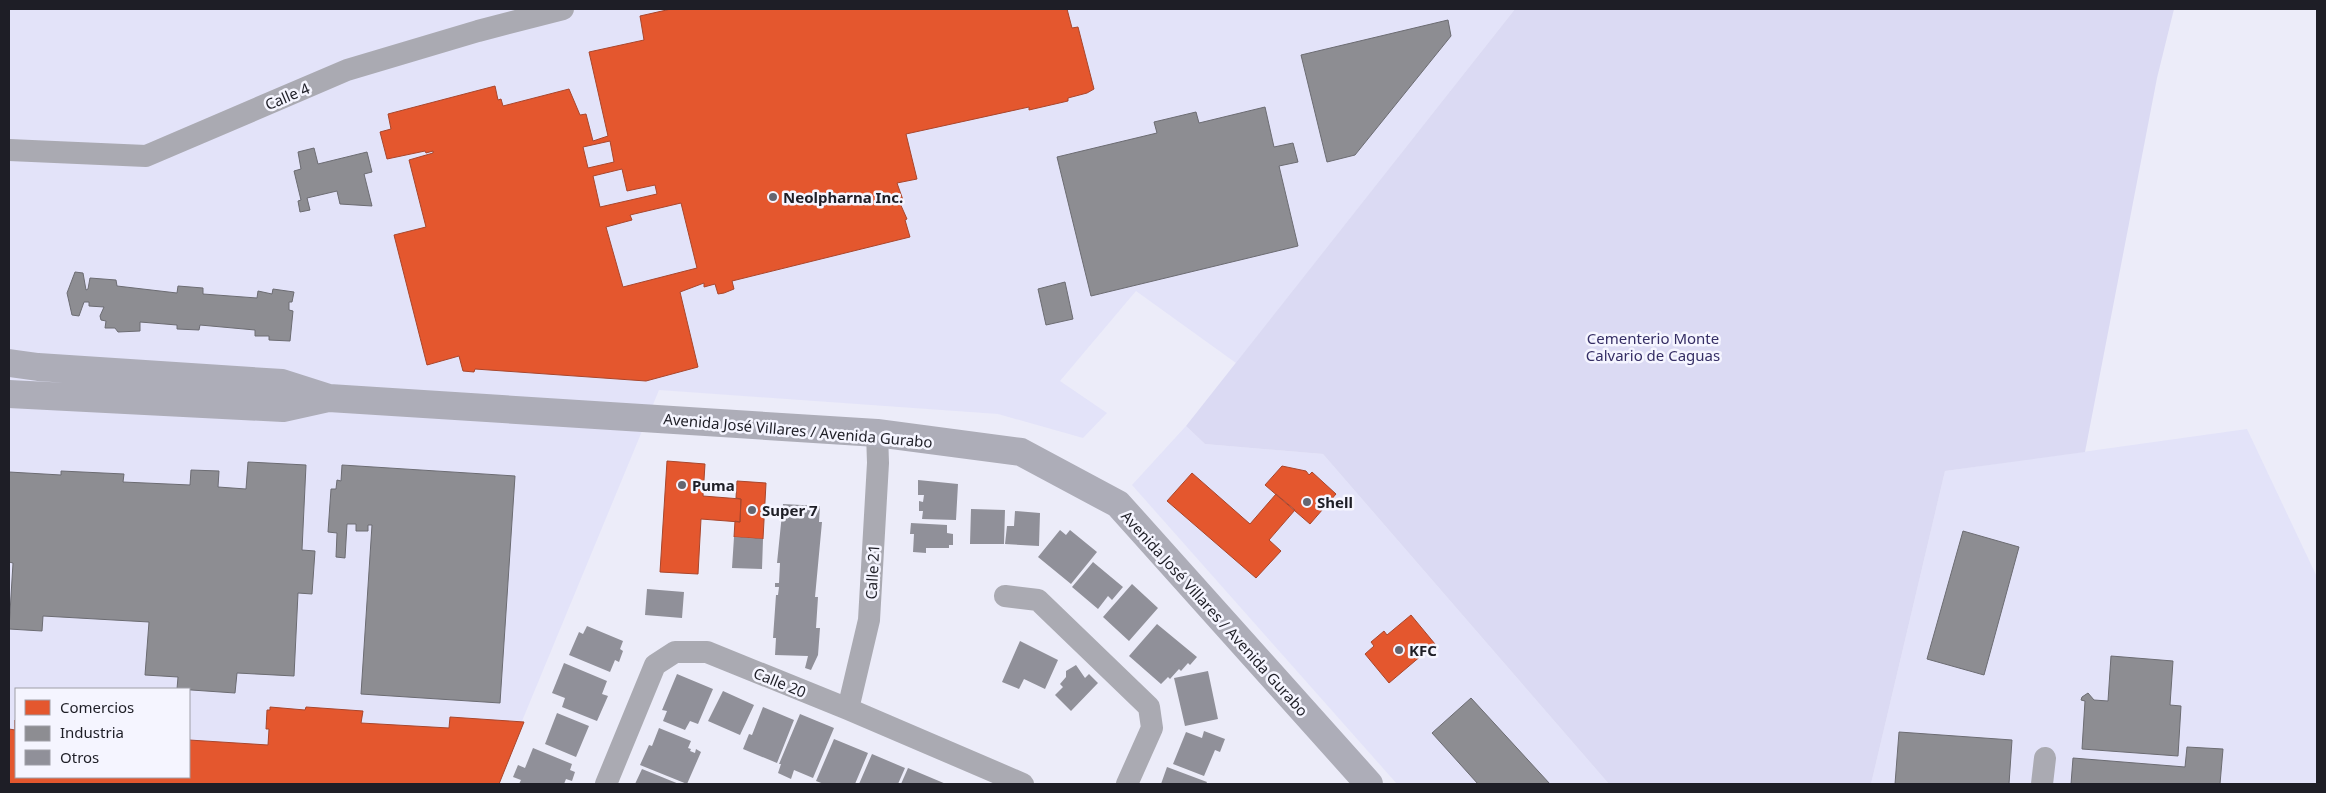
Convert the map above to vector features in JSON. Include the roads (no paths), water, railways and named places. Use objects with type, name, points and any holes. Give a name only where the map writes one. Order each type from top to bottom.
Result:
[{"type":"main road","points":[[9,352],[38,367]]},
{"type":"main road","name":"Avenida José Villares / Avenida Gurabo","points":[[9,363],[38,367],[282,383],[329,398],[877,433],[1021,452],[1118,504],[1369,784]]},
{"type":"main road","name":"Avenida José Villares / Avenida Gurabo","points":[[9,394],[283,408],[329,398]]},
{"type":"main road","points":[[9,407],[51,396]]},
{"type":"street","name":"Calle 4","points":[[9,150],[146,156],[347,70],[478,31],[563,9]]},
{"type":"street","name":"Calle 21","points":[[848,709],[869,620],[878,463],[877,433]]},
{"type":"street","points":[[1005,596],[1038,600],[1149,707],[1152,728],[1127,784]]},
{"type":"street","name":"Calle 20","points":[[606,784],[655,665],[675,652],[707,652],[848,709],[1023,784]]},
{"type":"street","points":[[2042,784],[2045,758]]},
{"type":"place","name":"Neolpharna Inc.","points":[[773,197]]},
{"type":"place","name":"Puma","points":[[682,485]]},
{"type":"place","name":"Shell","points":[[1307,502]]},
{"type":"place","name":"Super 7","points":[[752,510]]},
{"type":"place","name":"KFC","points":[[1399,650]]},
{"type":"park label","name":"Cementerio Monte Calvario de Caguas","points":[[1653,346]]}]
